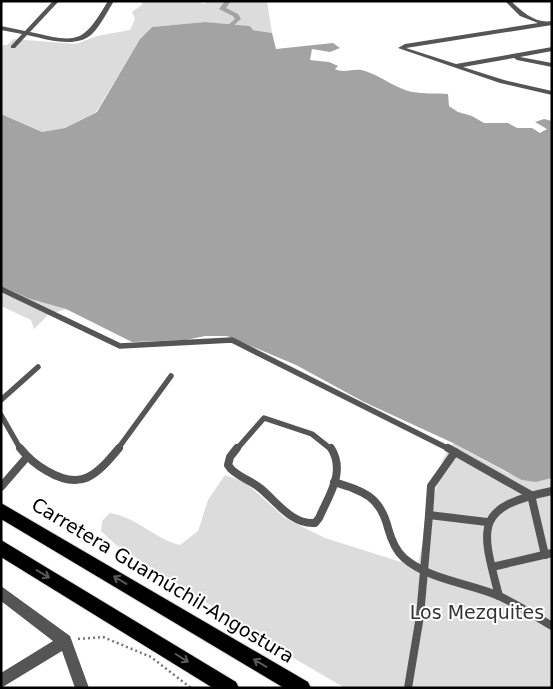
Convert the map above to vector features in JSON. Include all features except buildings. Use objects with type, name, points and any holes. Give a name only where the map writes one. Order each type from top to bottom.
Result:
[{"type":"main road","name":"Carretera Guamúchil-Angostura","points":[[1,510],[302,688]]},
{"type":"main road","points":[[1,548],[230,688]]},
{"type":"street","points":[[14,47],[56,1]]},
{"type":"street","points":[[1,28],[26,32],[35,36],[81,39],[88,35],[111,1]]},
{"type":"street","points":[[508,1],[522,15],[552,28]]},
{"type":"street","points":[[552,23],[401,48],[502,82],[552,93]]},
{"type":"street","points":[[454,67],[552,49]]},
{"type":"street","points":[[511,56],[552,65]]},
{"type":"street","points":[[1,594],[65,640],[82,688]]},
{"type":"street","points":[[1,681],[65,640]]},
{"type":"lane","points":[[1,289],[120,346],[218,339],[232,340],[455,452],[531,495],[548,554],[492,567]]},
{"type":"lane","points":[[1,400],[38,367]]},
{"type":"lane","points":[[1,416],[27,457],[66,481],[82,480],[91,476],[110,460],[171,376]]},
{"type":"lane","points":[[268,418],[309,434],[333,448],[337,457],[338,469],[334,482],[319,518],[315,523],[307,524],[291,515],[260,488],[233,471],[228,462],[258,422],[268,418]]},
{"type":"lane","points":[[408,688],[426,572],[431,486],[455,452]]},
{"type":"lane","points":[[1,487],[27,457]]},
{"type":"lane","points":[[334,482],[363,492],[375,500],[388,520],[391,536],[400,554],[426,572],[477,587],[499,596],[552,626]]},
{"type":"lane","points":[[499,596],[486,539],[487,522],[491,515],[505,504],[531,495],[552,491]]},
{"type":"lane","points":[[429,514],[487,522]]},
{"type":"path","points":[[65,640],[104,637],[151,658],[191,688]]},
{"type":"green space","points":[[140,1],[197,1],[204,4],[207,1],[267,1],[272,33],[253,30],[250,26],[205,22],[152,27],[140,39],[96,112],[65,128],[42,132],[1,114],[1,45],[7,45],[14,39],[76,44],[97,36],[130,30],[135,19],[132,12],[143,4]]},
{"type":"green space","points":[[1,286],[30,299],[66,309],[48,315],[34,329],[31,320],[1,306]]},
{"type":"green space","name":"Los Mezquites","points":[[453,443],[507,473],[536,482],[552,478],[552,688],[345,688],[290,656],[116,545],[101,531],[102,521],[110,513],[128,519],[162,538],[180,545],[198,531],[208,500],[225,475],[245,482],[285,518],[325,538],[417,567],[443,459]]},
{"type":"shaded area","points":[[205,22],[250,26],[253,30],[272,33],[276,49],[333,43],[340,48],[330,52],[312,49],[310,60],[329,62],[338,66],[335,69],[339,70],[365,71],[412,92],[448,94],[449,106],[484,123],[508,123],[517,128],[532,128],[540,133],[547,129],[535,122],[544,119],[552,121],[552,478],[536,482],[522,480],[453,443],[364,402],[296,365],[227,336],[132,342],[66,309],[30,299],[1,286],[1,114],[42,132],[65,128],[97,112],[140,39],[152,27]]},
{"type":"waterway","points":[[222,33],[238,19],[236,15],[222,9],[228,1]]}]
